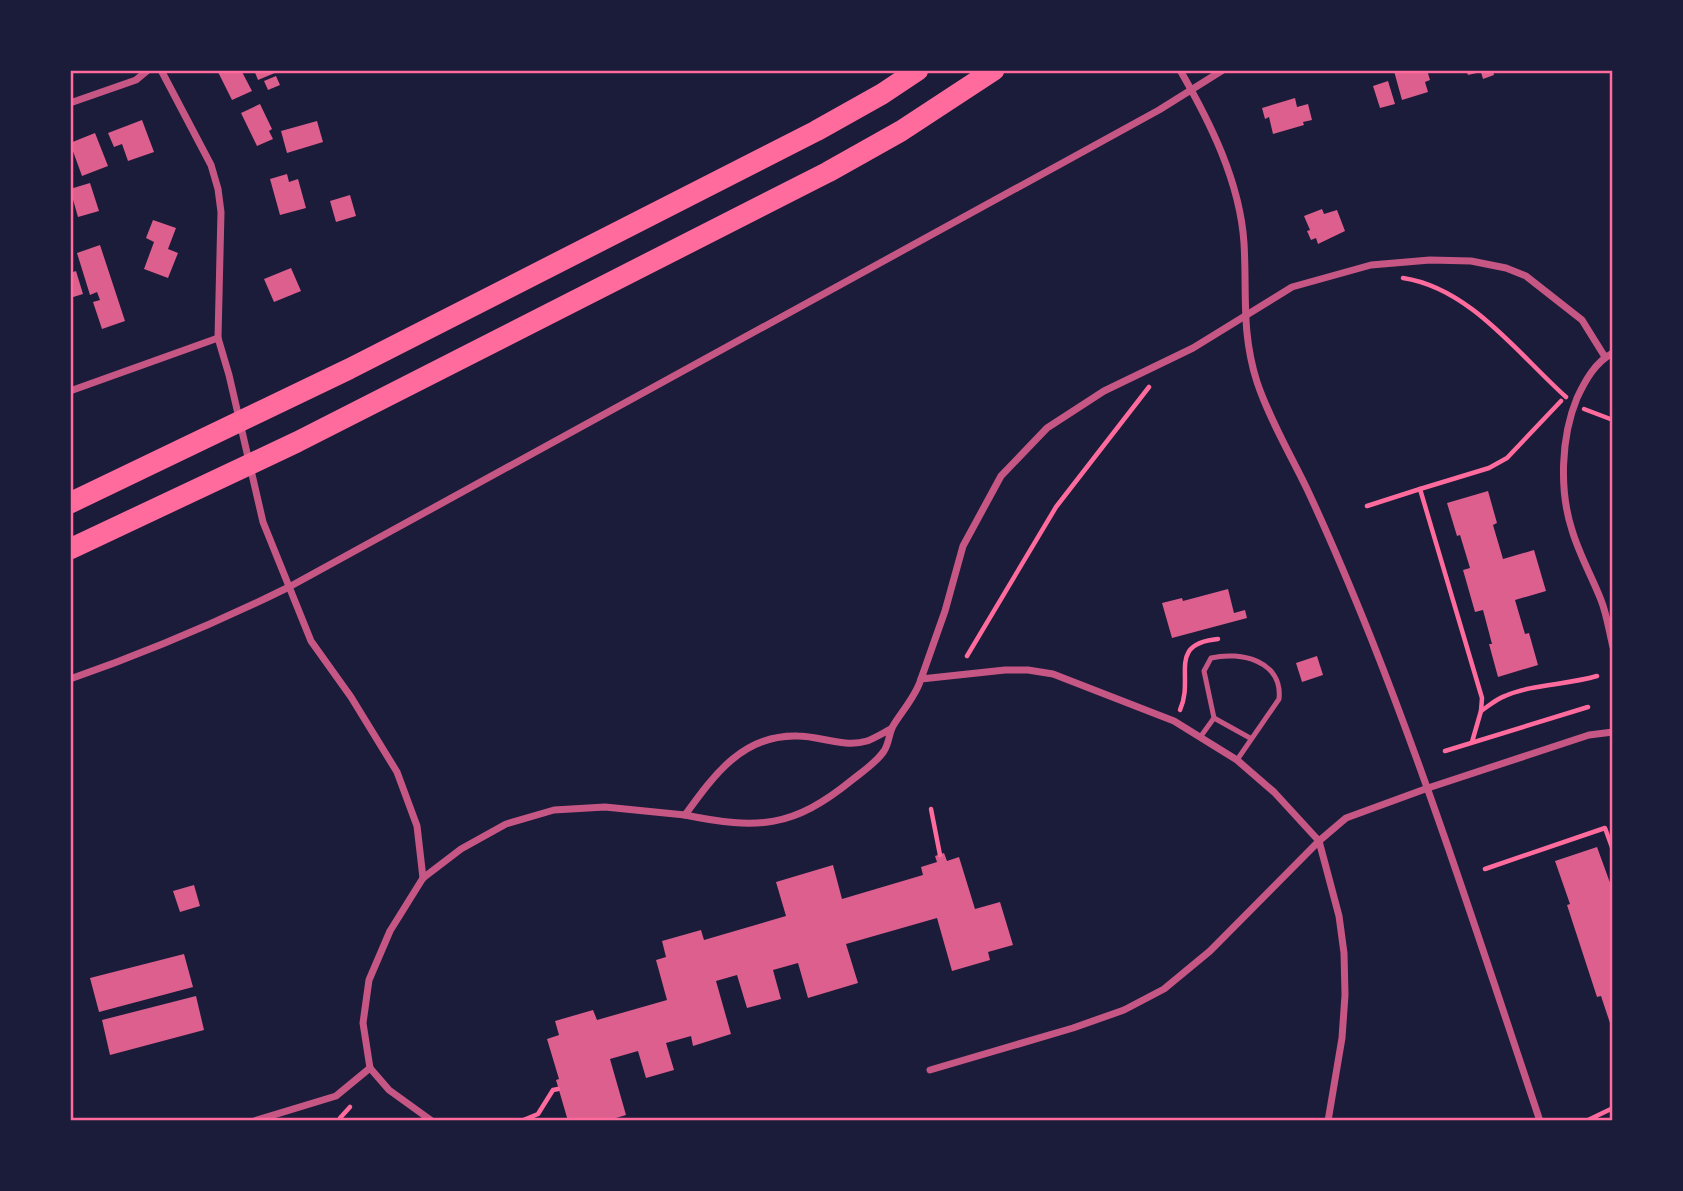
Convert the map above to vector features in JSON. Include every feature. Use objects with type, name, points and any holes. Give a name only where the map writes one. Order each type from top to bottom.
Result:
[{"type":"highway","points":[[70,503],[337,375],[816,131],[882,94],[918,70]]},
{"type":"highway","points":[[70,549],[297,442],[816,178],[901,131],[994,70]]},
{"type":"street","points":[[70,103],[136,80],[148,70]]},
{"type":"street","points":[[161,70],[211,165],[218,189],[218,338],[264,522],[311,641],[351,697],[397,772],[417,826],[423,878]]},
{"type":"street","points":[[1180,70],[1225,163],[1239,204],[1244,243],[1244,315],[1258,384],[1334,547],[1428,788],[1540,1121]]},
{"type":"street","points":[[70,679],[213,624],[289,587],[1158,110],[1223,70]]},
{"type":"street","points":[[432,1121],[389,1090],[370,1068],[363,1023],[369,980],[390,931],[423,878],[461,849],[506,824],[554,810],[606,807],[738,823],[766,823],[817,807],[866,769],[884,751],[891,729],[921,679],[963,546],[1001,477],[1047,428],[1104,391],[1193,348],[1292,286],[1371,264],[1430,260],[1471,261],[1506,268],[1526,276],[1581,320],[1605,357]]},
{"type":"street","points":[[70,391],[218,338]]},
{"type":"street","points":[[1613,353],[1605,357],[1585,381],[1570,416],[1564,460],[1566,500],[1572,530],[1602,604],[1613,647]]},
{"type":"street","points":[[921,679],[1004,670],[1053,674],[1174,721],[1237,760],[1274,792],[1320,841],[1339,916],[1344,953],[1342,1038],[1328,1121]]},
{"type":"street","points":[[685,815],[718,771],[755,743],[768,738],[798,736],[854,743],[867,741],[891,729]]},
{"type":"street","points":[[930,1070],[1086,1024],[1124,1010],[1164,989],[1210,951],[1346,818],[1589,735],[1613,732]]},
{"type":"street","points":[[254,1121],[336,1096],[370,1068]]},
{"type":"lane","points":[[1200,736],[1214,718],[1205,671],[1212,658],[1227,654],[1258,659],[1276,675],[1280,688],[1279,699],[1237,760]]},
{"type":"lane","points":[[1214,718],[1251,738]]},
{"type":"path","points":[[1396,277],[1434,285],[1456,297],[1565,396],[1587,411],[1613,420]]},
{"type":"path","points":[[967,656],[1056,507],[1144,391],[1155,383]]},
{"type":"path","points":[[1367,506],[1489,468],[1507,458],[1565,396]]},
{"type":"path","points":[[1420,489],[1482,698],[1472,742]]},
{"type":"path","points":[[1481,711],[1503,696],[1597,676]]},
{"type":"path","points":[[1445,751],[1588,707]]},
{"type":"path","points":[[931,809],[940,855]]},
{"type":"path","points":[[1485,870],[1605,828],[1613,850]]},
{"type":"path","points":[[521,1121],[538,1114],[553,1090],[558,1089]]},
{"type":"path","points":[[340,1118],[350,1107]]},
{"type":"path","points":[[1586,1121],[1613,1108]]},
{"type":"building","points":[[217,70],[241,70],[252,91],[232,100]]},
{"type":"building","points":[[254,70],[282,70],[258,80]]},
{"type":"building","points":[[1427,70],[1430,80],[1425,82],[1428,92],[1402,100],[1394,71]]},
{"type":"building","points":[[1466,70],[1493,70],[1494,75],[1483,79],[1481,72],[1468,75]]},
{"type":"building","points":[[276,76],[280,85],[268,90],[264,81]]},
{"type":"building","points":[[1388,81],[1395,104],[1380,108],[1373,86]]},
{"type":"building","points":[[1295,98],[1297,107],[1308,104],[1312,120],[1273,134],[1269,117],[1265,119],[1262,108]]},
{"type":"building","points":[[260,104],[272,129],[269,131],[273,139],[257,146],[241,113]]},
{"type":"building","points":[[142,120],[154,152],[128,161],[122,144],[114,147],[108,133]]},
{"type":"building","points":[[317,121],[323,142],[287,153],[281,131]]},
{"type":"building","points":[[95,133],[108,166],[82,176],[70,143]]},
{"type":"building","points":[[287,174],[289,182],[298,179],[306,208],[280,215],[270,179]]},
{"type":"building","points":[[90,183],[99,211],[78,217],[70,189]]},
{"type":"building","points":[[350,195],[356,216],[336,222],[330,201]]},
{"type":"building","points":[[1322,209],[1324,214],[1337,210],[1345,231],[1318,244],[1316,238],[1311,240],[1304,216]]},
{"type":"building","points":[[153,220],[176,228],[168,249],[178,253],[168,278],[144,269],[154,242],[146,238]]},
{"type":"building","points":[[100,245],[125,321],[102,329],[93,302],[100,300],[97,292],[90,295],[77,253]]},
{"type":"building","points":[[291,268],[301,291],[274,302],[264,279]]},
{"type":"building","points":[[76,271],[83,294],[70,298],[70,273]]},
{"type":"building","points":[[1488,491],[1497,523],[1493,525],[1503,559],[1534,550],[1546,591],[1515,600],[1525,634],[1529,633],[1538,665],[1498,677],[1483,610],[1475,612],[1463,570],[1470,568],[1447,503]]},
{"type":"building","points":[[1228,589],[1234,613],[1245,610],[1247,618],[1172,638],[1162,603],[1182,598],[1183,601]]},
{"type":"building","points":[[1317,656],[1323,675],[1302,682],[1296,663]]},
{"type":"building","points":[[1597,847],[1613,891],[1613,1032],[1601,996],[1597,997],[1555,861]]},
{"type":"building","points":[[944,853],[947,861],[959,857],[975,909],[1000,902],[1013,945],[988,952],[990,960],[952,971],[937,918],[846,944],[858,983],[808,998],[798,963],[773,970],[781,999],[747,1008],[737,975],[716,981],[731,1034],[693,1046],[691,1036],[666,1043],[674,1070],[646,1078],[638,1051],[610,1059],[626,1115],[606,1121],[568,1121],[547,1039],[559,1035],[555,1021],[593,1010],[597,1020],[667,1000],[656,960],[666,957],[662,941],[701,930],[704,940],[786,916],[776,882],[833,865],[842,899],[923,875],[921,867],[937,862],[935,856]]},
{"type":"building","points":[[194,885],[200,906],[180,912],[173,891]]},
{"type":"building","points":[[184,954],[193,987],[99,1012],[90,978]]},
{"type":"building","points":[[196,996],[204,1030],[110,1055],[102,1020]]}]
